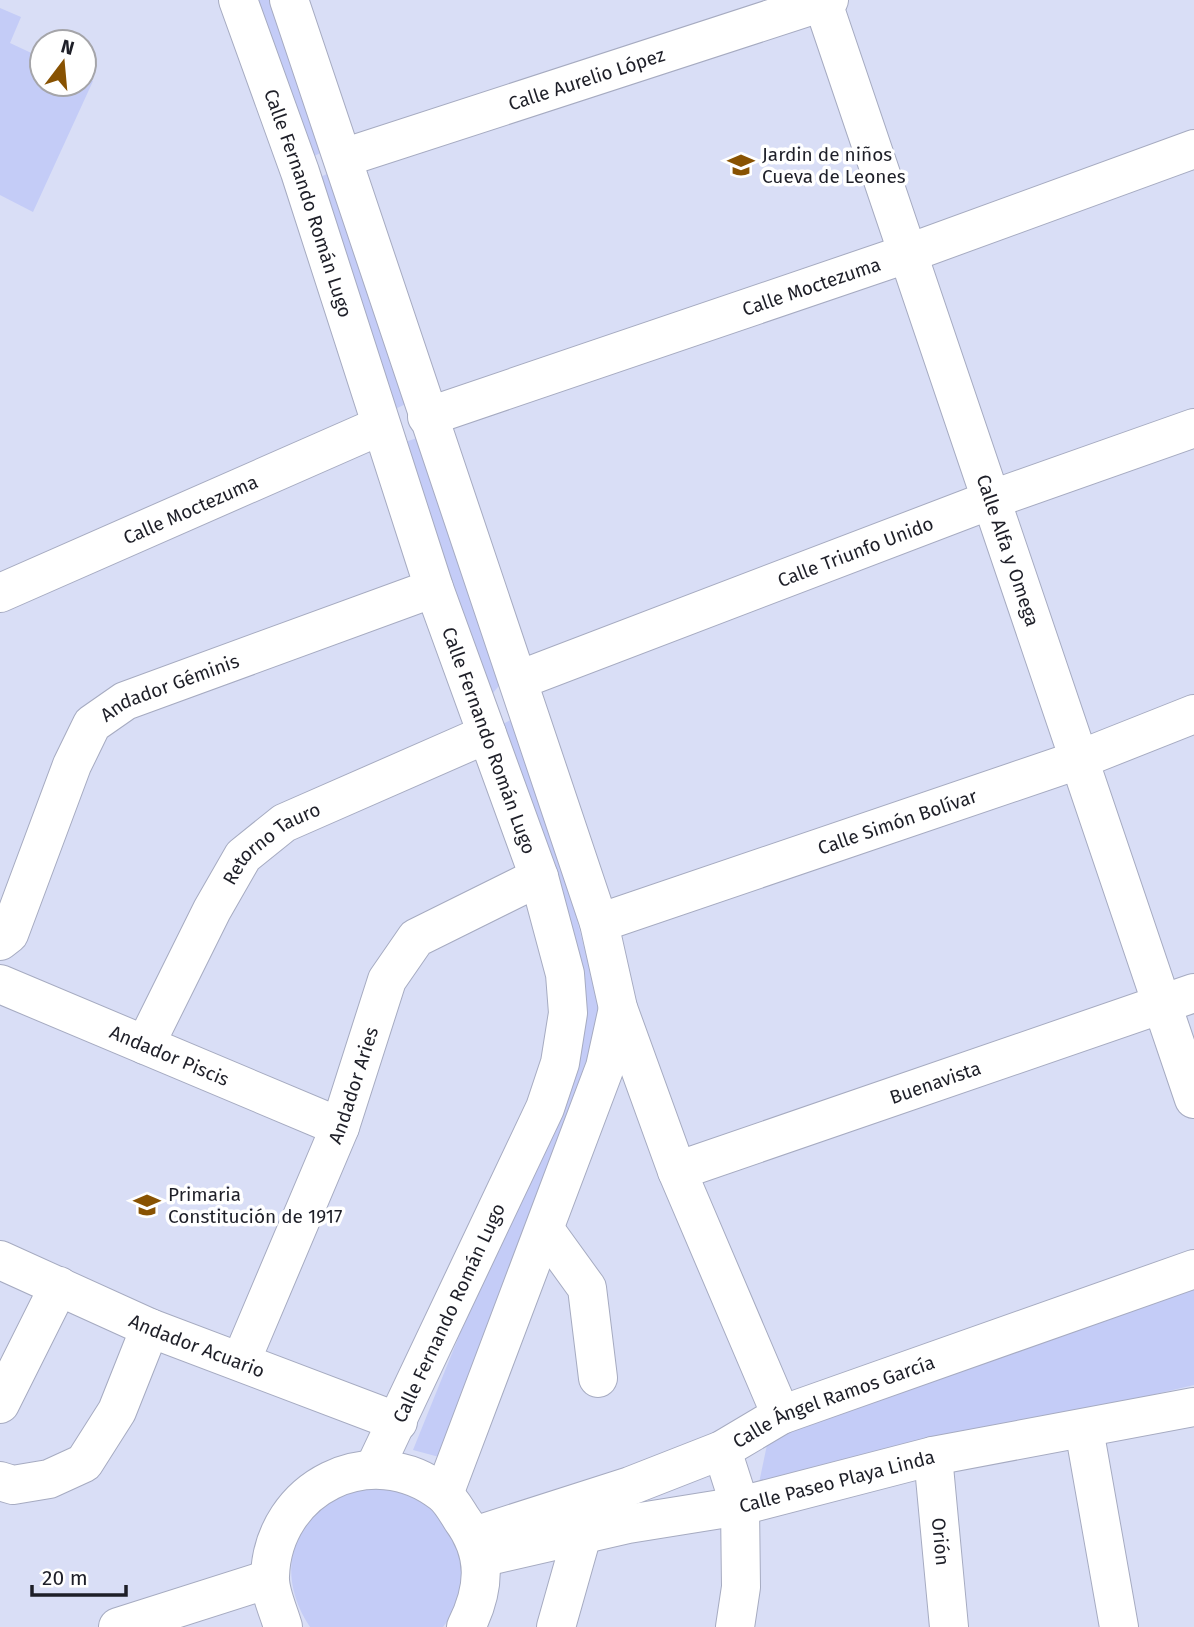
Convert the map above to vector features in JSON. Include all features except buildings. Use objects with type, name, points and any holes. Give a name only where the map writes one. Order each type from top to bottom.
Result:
[{"type":"street","name":"Calle Fernando Román Lugo","points":[[238,0],[300,172],[433,588],[538,877],[565,974],[568,1013],[560,1062],[545,1108],[398,1422],[373,1469]]},
{"type":"street","points":[[289,0],[599,923],[618,1008],[677,1171],[781,1415]]},
{"type":"street","name":"Calle Aurelio López","points":[[343,158],[824,1]]},
{"type":"street","name":"Calle Alfa y Omega","points":[[824,1],[993,499],[1078,760],[1178,999],[1194,1099]]},
{"type":"street","name":"Calle Moctezuma","points":[[427,417],[909,253],[1194,149]]},
{"type":"street","name":"Calle Moctezuma","points":[[0,593],[380,426]]},
{"type":"street","name":"Calle Triunfo Unido","points":[[519,680],[993,499],[1194,428]]},
{"type":"street","name":"Andador Géminis","points":[[0,941],[9,934],[72,765],[92,724],[125,701],[433,588]]},
{"type":"street","name":"Calle Simón Bolívar","points":[[599,923],[1078,760],[1194,714]]},
{"type":"street","name":"Retorno Tauro","points":[[145,1045],[212,910],[243,856],[284,823],[488,734]]},
{"type":"street","name":"Andador Aries","points":[[241,1361],[340,1127],[387,981],[416,938],[538,877]]},
{"type":"street","name":"Andador Piscis","points":[[0,984],[340,1127]]},
{"type":"street","name":"Buenavista","points":[[677,1171],[1178,999]]},
{"type":"street","points":[[444,1494],[605,1067],[618,1008]]},
{"type":"street","points":[[545,1230],[587,1288],[598,1378]]},
{"type":"street","name":"Andador Acuario","points":[[0,1260],[149,1328],[398,1422]]},
{"type":"street","name":"Calle Ángel Ramos García","points":[[477,1546],[584,1519],[722,1450],[781,1415],[1194,1269]]},
{"type":"street","points":[[0,1404],[58,1286]]},
{"type":"street","points":[[0,1481],[13,1485],[49,1479],[84,1463],[117,1411],[149,1328]]},
{"type":"street","name":"Calle Paseo Playa Linda","points":[[584,1519],[628,1524],[740,1506],[933,1456],[1194,1407]]},
{"type":"street","points":[[1084,1429],[1119,1627]]},
{"type":"street","points":[[722,1450],[740,1506],[741,1587],[735,1627]]},
{"type":"street","name":"Orión","points":[[933,1456],[949,1627]]},
{"type":"street","points":[[283,1627],[269,1579],[273,1545],[288,1515],[310,1491],[341,1475],[373,1469],[411,1475],[444,1494],[477,1546],[479,1600],[466,1627]]},
{"type":"street","points":[[556,1627],[584,1519]]},
{"type":"street","points":[[118,1627],[269,1579]]},
{"type":"shaded area","points":[[257,0],[280,0],[329,149],[312,157]]},
{"type":"shaded area","points":[[0,8],[21,17],[10,43],[28,51],[28,98],[85,98],[33,212],[0,195]]},
{"type":"shaded area","points":[[329,173],[408,403],[393,410],[314,180]]},
{"type":"shaded area","points":[[420,437],[508,675],[493,693],[396,445]]},
{"type":"shaded area","points":[[524,713],[602,1017],[443,1458],[413,1450],[582,1031],[499,726]]},
{"type":"shaded area","points":[[1194,1286],[1194,1385],[758,1488],[769,1435]]},
{"type":"shaded area","points":[[384,1487],[425,1501],[449,1527],[461,1561],[462,1578],[453,1612],[443,1627],[310,1627],[297,1602],[291,1577],[293,1554],[300,1533],[314,1515],[333,1501],[356,1491]]},
{"type":"place","name":"Jardin de niños Cueva de Leones","points":[[741,165]]},
{"type":"place","name":"Primaria Constitución de 1917","points":[[147,1205]]}]
